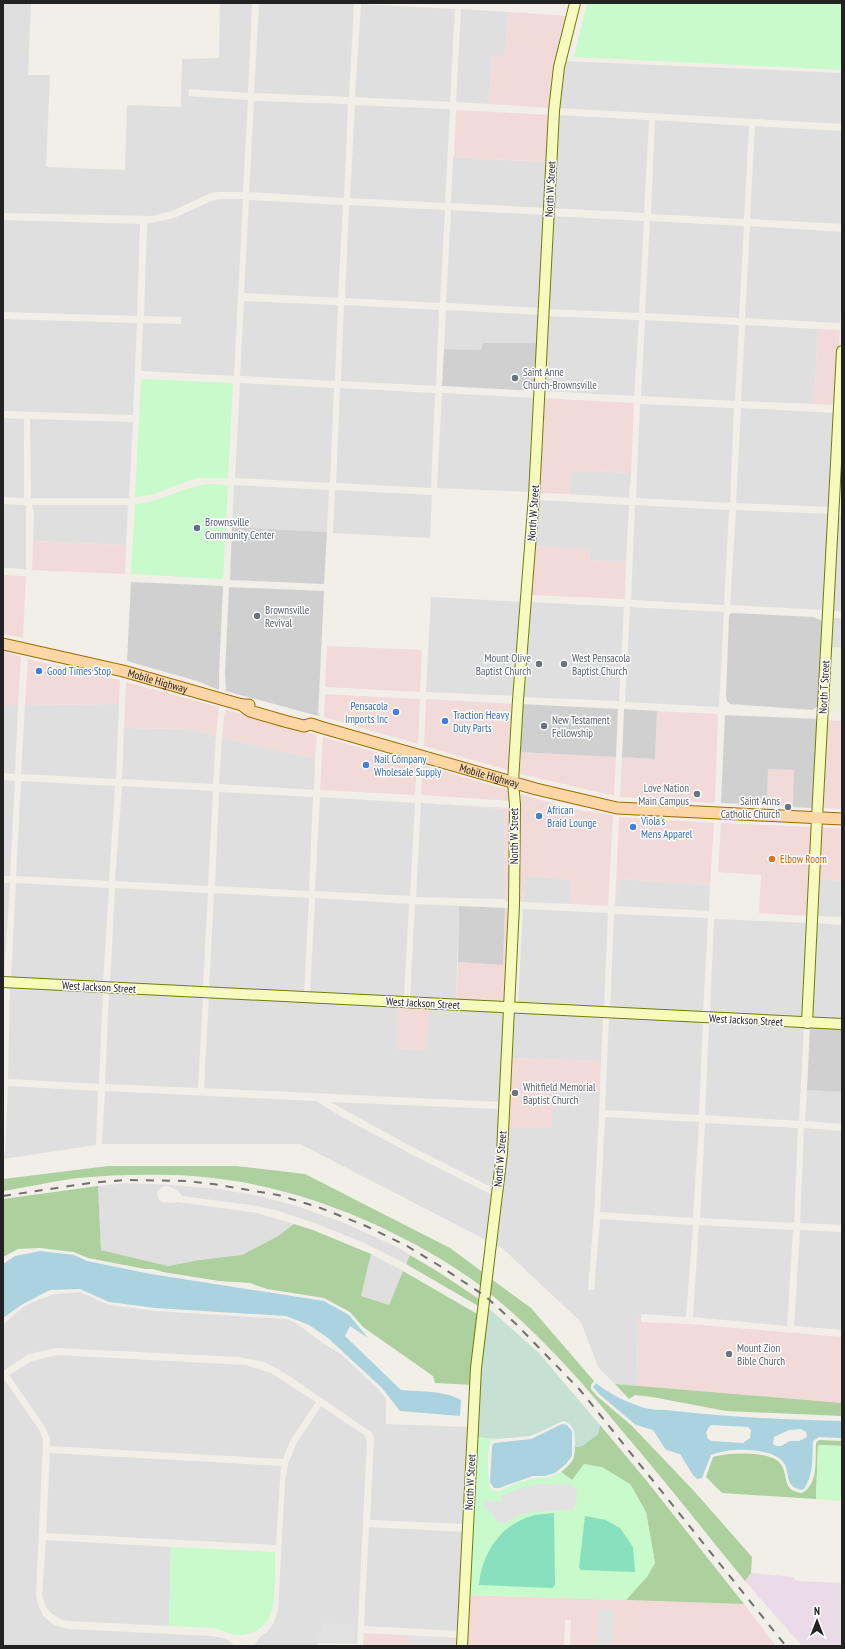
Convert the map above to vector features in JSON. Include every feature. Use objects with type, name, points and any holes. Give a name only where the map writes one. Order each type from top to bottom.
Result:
[{"type":"main road","name":"North W Street","points":[[462,1646],[476,1368],[502,1153],[514,905],[515,805],[513,782],[534,496],[554,105],[559,67],[576,3]]},
{"type":"main road","name":"North T Street","points":[[808,1022],[816,818],[842,351]]},
{"type":"main road","name":"Mobile Highway","points":[[3,644],[123,671],[242,705],[252,705],[290,715],[306,720],[311,724],[513,782],[575,799],[617,808],[842,820]]},
{"type":"main road","name":"West Jackson Street","points":[[3,982],[842,1024]]},
{"type":"shaded area","points":[[3,3],[31,3],[28,75],[50,75],[46,167],[125,170],[127,105],[181,107],[182,59],[219,58],[220,3],[252,3],[248,93],[189,89],[188,96],[248,100],[243,192],[211,193],[172,211],[152,216],[3,213]]},
{"type":"shaded area","points":[[259,3],[354,4],[349,97],[254,93]]},
{"type":"shaded area","points":[[361,4],[455,9],[450,102],[355,97]]},
{"type":"shaded area","points":[[461,9],[508,12],[505,57],[492,56],[489,104],[456,102]]},
{"type":"shaded area","points":[[508,12],[569,16],[551,108],[489,104],[492,56],[505,56]]},
{"type":"shaded area","points":[[564,61],[842,73],[842,124],[557,108]]},
{"type":"shaded area","points":[[254,101],[348,104],[344,198],[249,192]]},
{"type":"shaded area","points":[[355,105],[450,109],[445,203],[350,198]]},
{"type":"shaded area","points":[[456,110],[551,115],[548,162],[454,157]]},
{"type":"shaded area","points":[[557,115],[649,120],[644,213],[552,208]]},
{"type":"shaded area","points":[[655,120],[749,126],[744,219],[651,214]]},
{"type":"shaded area","points":[[755,126],[842,131],[842,224],[750,219]]},
{"type":"shaded area","points":[[453,157],[548,162],[546,208],[451,203]]},
{"type":"shaded area","points":[[218,199],[243,199],[234,376],[141,371],[143,323],[181,324],[181,317],[144,316],[147,224],[174,218]]},
{"type":"shaded area","points":[[249,200],[343,205],[338,298],[244,293]]},
{"type":"shaded area","points":[[349,205],[445,210],[440,303],[345,298]]},
{"type":"shaded area","points":[[451,210],[545,215],[541,308],[446,303]]},
{"type":"shaded area","points":[[552,216],[644,221],[639,313],[547,309]]},
{"type":"shaded area","points":[[3,220],[140,224],[137,316],[3,312]]},
{"type":"shaded area","points":[[650,221],[744,226],[739,318],[645,313]]},
{"type":"shaded area","points":[[750,226],[842,232],[842,294],[840,323],[745,318]]},
{"type":"shaded area","points":[[244,301],[338,305],[335,381],[240,376]]},
{"type":"shaded area","points":[[344,305],[439,310],[436,386],[341,381]]},
{"type":"shaded area","points":[[446,310],[541,315],[539,343],[483,343],[482,350],[444,349]]},
{"type":"shaded area","points":[[547,316],[639,320],[634,396],[543,391]]},
{"type":"shaded area","points":[[3,319],[137,323],[133,415],[3,411]]},
{"type":"shaded area","points":[[645,320],[739,325],[735,401],[641,396]]},
{"type":"shaded area","points":[[745,325],[818,329],[814,404],[741,401]]},
{"type":"shaded area","points":[[818,329],[840,330],[836,405],[814,404]]},
{"type":"shaded area","points":[[483,343],[539,343],[537,391],[442,386],[444,349],[481,350]]},
{"type":"shaded area","points":[[240,383],[334,388],[330,483],[235,478]]},
{"type":"shaded area","points":[[340,388],[435,393],[431,488],[336,483]]},
{"type":"shaded area","points":[[442,393],[536,398],[531,492],[437,488]]},
{"type":"shaded area","points":[[543,398],[634,403],[631,473],[570,470],[569,494],[537,493]]},
{"type":"shaded area","points":[[640,404],[734,408],[730,503],[636,498]]},
{"type":"shaded area","points":[[741,408],[836,413],[831,507],[736,503]]},
{"type":"shaded area","points":[[3,418],[24,419],[24,498],[3,497]]},
{"type":"shaded area","points":[[30,419],[133,422],[129,498],[31,498]]},
{"type":"shaded area","points":[[570,470],[631,473],[629,498],[569,494]]},
{"type":"shaded area","points":[[234,485],[329,490],[327,532],[232,527]]},
{"type":"shaded area","points":[[335,490],[432,495],[430,538],[333,533]]},
{"type":"shaded area","points":[[537,500],[629,505],[626,562],[589,560],[590,551],[534,546]]},
{"type":"shaded area","points":[[3,504],[26,505],[26,569],[3,568]]},
{"type":"shaded area","points":[[32,505],[128,505],[126,545],[33,541],[34,513]]},
{"type":"shaded area","points":[[635,505],[729,510],[724,605],[631,600]]},
{"type":"shaded area","points":[[736,510],[831,514],[825,610],[730,605]]},
{"type":"shaded area","points":[[837,515],[842,515],[842,611],[831,611]]},
{"type":"shaded area","points":[[232,527],[327,532],[324,584],[230,580]]},
{"type":"shaded area","points":[[33,541],[126,545],[125,574],[32,570]]},
{"type":"shaded area","points":[[534,546],[590,550],[589,560],[626,562],[625,599],[530,595]]},
{"type":"shaded area","points":[[3,575],[26,576],[23,638],[3,634]]},
{"type":"shaded area","points":[[131,582],[223,586],[219,690],[197,681],[127,661]]},
{"type":"shaded area","points":[[229,587],[324,591],[318,716],[226,691],[225,674]]},
{"type":"shaded area","points":[[431,597],[523,602],[515,696],[426,692]]},
{"type":"shaded area","points":[[530,602],[624,607],[619,701],[521,697]]},
{"type":"shaded area","points":[[630,607],[724,612],[719,707],[625,702]]},
{"type":"shaded area","points":[[732,613],[814,617],[822,621],[824,624],[818,706],[812,710],[730,704],[727,701],[729,617]]},
{"type":"shaded area","points":[[831,618],[842,618],[842,647],[829,647]]},
{"type":"shaded area","points":[[327,646],[422,650],[420,692],[325,687]]},
{"type":"shaded area","points":[[3,651],[21,657],[18,705],[3,705]]},
{"type":"shaded area","points":[[28,659],[120,680],[119,704],[25,705]]},
{"type":"shaded area","points":[[126,682],[219,707],[216,735],[190,729],[124,728]]},
{"type":"shaded area","points":[[325,694],[420,699],[418,744],[324,717]]},
{"type":"shaded area","points":[[426,699],[515,704],[511,771],[424,746]]},
{"type":"shaded area","points":[[119,704],[116,779],[21,774],[25,705]]},
{"type":"shaded area","points":[[521,704],[618,709],[616,757],[518,752]]},
{"type":"shaded area","points":[[3,705],[18,705],[15,774],[3,773]]},
{"type":"shaded area","points":[[225,709],[317,735],[315,759],[222,737]]},
{"type":"shaded area","points":[[624,709],[657,711],[655,759],[622,757]]},
{"type":"shaded area","points":[[657,711],[718,714],[715,803],[620,797],[622,757],[655,759]]},
{"type":"shaded area","points":[[725,715],[819,719],[814,808],[793,807],[794,770],[768,769],[767,805],[721,803]]},
{"type":"shaded area","points":[[825,720],[842,721],[842,809],[820,808]]},
{"type":"shaded area","points":[[124,728],[190,729],[216,735],[213,784],[122,779]]},
{"type":"shaded area","points":[[222,737],[315,759],[314,790],[219,784]]},
{"type":"shaded area","points":[[323,737],[417,764],[415,795],[320,790]]},
{"type":"shaded area","points":[[518,752],[616,757],[614,796],[517,773]]},
{"type":"shaded area","points":[[423,765],[511,791],[511,801],[421,795]]},
{"type":"shaded area","points":[[768,768],[795,770],[793,807],[767,805]]},
{"type":"shaded area","points":[[3,780],[15,781],[10,876],[3,876]]},
{"type":"shaded area","points":[[21,781],[115,786],[109,881],[16,876]]},
{"type":"shaded area","points":[[122,786],[213,791],[208,886],[115,881]]},
{"type":"shaded area","points":[[219,792],[313,797],[309,891],[215,886]]},
{"type":"shaded area","points":[[517,793],[572,809],[613,815],[608,906],[571,904],[570,879],[525,876],[523,902],[517,901]]},
{"type":"shaded area","points":[[320,797],[415,803],[410,896],[315,891]]},
{"type":"shaded area","points":[[421,803],[504,809],[505,899],[416,897]]},
{"type":"shaded area","points":[[421,803],[512,808],[511,901],[505,901],[504,809]]},
{"type":"shaded area","points":[[619,817],[714,823],[710,885],[619,879],[615,906]]},
{"type":"shaded area","points":[[721,823],[813,827],[809,916],[759,913],[761,875],[718,872]]},
{"type":"shaded area","points":[[819,827],[842,828],[842,881],[817,879]]},
{"type":"shaded area","points":[[525,876],[571,879],[571,904],[523,902]]},
{"type":"shaded area","points":[[619,879],[710,885],[709,911],[615,906]]},
{"type":"shaded area","points":[[817,879],[842,881],[842,917],[815,916]]},
{"type":"shaded area","points":[[3,883],[10,883],[4,978],[3,978]]},
{"type":"shaded area","points":[[16,883],[109,888],[103,983],[11,978]]},
{"type":"shaded area","points":[[115,888],[208,893],[203,988],[110,984]]},
{"type":"shaded area","points":[[214,893],[309,898],[304,994],[209,989]]},
{"type":"shaded area","points":[[315,898],[409,904],[404,998],[310,994]]},
{"type":"shaded area","points":[[415,904],[459,906],[456,1001],[410,998]]},
{"type":"shaded area","points":[[459,906],[505,908],[503,965],[458,962]]},
{"type":"shaded area","points":[[505,908],[511,908],[506,1004],[456,1001],[458,962],[503,965]]},
{"type":"shaded area","points":[[523,909],[608,913],[604,1009],[518,1004]]},
{"type":"shaded area","points":[[614,914],[708,918],[703,1014],[610,1010]]},
{"type":"shaded area","points":[[714,919],[809,923],[805,1019],[710,1014]]},
{"type":"shaded area","points":[[815,923],[842,925],[842,1021],[811,1019]]},
{"type":"shaded area","points":[[10,986],[103,990],[99,1084],[8,1079]]},
{"type":"shaded area","points":[[109,991],[203,996],[198,1088],[105,1084]]},
{"type":"shaded area","points":[[209,996],[399,1005],[397,1048],[426,1050],[428,1009],[456,1009],[506,1013],[501,1102],[204,1088]]},
{"type":"shaded area","points":[[399,1005],[506,1011],[506,1013],[456,1009],[429,1009],[426,1050],[396,1048]]},
{"type":"shaded area","points":[[518,1012],[603,1017],[601,1061],[509,1058],[512,1014],[518,1014]]},
{"type":"shaded area","points":[[609,1017],[703,1021],[699,1115],[605,1110]]},
{"type":"shaded area","points":[[709,1022],[804,1026],[799,1121],[705,1115]]},
{"type":"shaded area","points":[[810,1026],[841,1028],[842,1092],[807,1090]]},
{"type":"shaded area","points":[[509,1058],[601,1061],[600,1092],[554,1088],[552,1127],[506,1127]]},
{"type":"shaded area","points":[[8,1086],[98,1091],[96,1145],[3,1159],[3,1154],[5,1154]]},
{"type":"shaded area","points":[[554,1088],[600,1092],[594,1215],[588,1290],[594,1290],[600,1219],[693,1225],[686,1317],[642,1314],[641,1316],[638,1316],[637,1386],[615,1384],[598,1367],[581,1322],[502,1248],[494,1244],[506,1127]]},
{"type":"shaded area","points":[[807,1090],[842,1092],[842,1124],[805,1121]]},
{"type":"shaded area","points":[[105,1091],[316,1101],[342,1117],[411,1154],[494,1196],[488,1241],[300,1144],[102,1144]]},
{"type":"shaded area","points":[[330,1102],[500,1109],[495,1189],[414,1148]]},
{"type":"shaded area","points":[[605,1117],[699,1122],[693,1218],[600,1212]]},
{"type":"shaded area","points":[[705,1123],[798,1128],[794,1223],[700,1218]]},
{"type":"shaded area","points":[[804,1128],[842,1131],[842,1225],[800,1223]]},
{"type":"shaded area","points":[[127,1183],[219,1189],[259,1196],[297,1206],[342,1222],[395,1246],[410,1255],[406,1264],[362,1242],[279,1211],[258,1206],[182,1196],[177,1190],[168,1186],[162,1187],[157,1192],[158,1198],[162,1202],[178,1202],[257,1213],[294,1224],[278,1236],[242,1255],[199,1260],[168,1266],[101,1250],[98,1186]]},
{"type":"shaded area","points":[[699,1225],[793,1230],[787,1326],[693,1317]]},
{"type":"shaded area","points":[[800,1230],[842,1232],[842,1330],[794,1326]]},
{"type":"shaded area","points":[[371,1254],[403,1271],[389,1306],[361,1296]]},
{"type":"shaded area","points":[[80,1292],[109,1305],[155,1311],[286,1319],[296,1323],[324,1344],[341,1354],[380,1391],[386,1399],[386,1424],[470,1427],[465,1524],[370,1520],[374,1438],[372,1433],[288,1375],[265,1362],[238,1357],[57,1348],[29,1354],[3,1371],[3,1325],[23,1307],[38,1300],[54,1294]]},
{"type":"shaded area","points":[[638,1316],[641,1316],[641,1322],[689,1324],[842,1337],[842,1403],[637,1386]]},
{"type":"shaded area","points":[[57,1355],[246,1365],[271,1373],[316,1402],[290,1441],[283,1459],[50,1446],[50,1438],[45,1427],[9,1375],[32,1361]]},
{"type":"shaded area","points":[[3,1379],[40,1431],[43,1440],[36,1596],[43,1616],[54,1625],[68,1629],[211,1636],[230,1641],[234,1646],[3,1646]]},
{"type":"shaded area","points":[[321,1406],[364,1435],[367,1440],[357,1644],[318,1643],[316,1646],[254,1646],[259,1638],[269,1630],[278,1611],[285,1482],[288,1464],[296,1444]]},
{"type":"shaded area","points":[[50,1453],[281,1466],[276,1545],[46,1533]]},
{"type":"shaded area","points":[[540,1484],[573,1485],[577,1493],[576,1504],[573,1509],[532,1512],[517,1516],[504,1524],[497,1522],[491,1512],[484,1508],[483,1501],[502,1501],[500,1496],[525,1487]]},
{"type":"shaded area","points":[[369,1527],[464,1532],[459,1631],[364,1626]]},
{"type":"shaded area","points":[[46,1540],[171,1547],[169,1626],[69,1621],[63,1620],[52,1614],[46,1607],[42,1596]]},
{"type":"shaded area","points":[[751,1573],[793,1577],[796,1581],[842,1583],[842,1646],[802,1646],[745,1581]]},
{"type":"shaded area","points":[[467,1595],[744,1604],[776,1646],[570,1646],[571,1620],[565,1620],[564,1646],[465,1646]]},
{"type":"shaded area","points":[[599,1609],[615,1609],[613,1646],[597,1646]]},
{"type":"shaded area","points":[[322,1623],[354,1625],[353,1643],[318,1641]]},
{"type":"shaded area","points":[[364,1633],[459,1638],[458,1646],[363,1646]]},
{"type":"shaded area","points":[[407,1636],[449,1638],[453,1643],[453,1646],[417,1646],[416,1643],[406,1642]]},
{"type":"green space","points":[[587,3],[842,3],[842,70],[574,57]]},
{"type":"green space","points":[[141,379],[233,383],[228,478],[197,478],[151,495],[135,497]]},
{"type":"green space","points":[[213,484],[228,485],[223,579],[131,574],[135,504],[145,503],[193,487]]},
{"type":"green space","points":[[829,647],[842,647],[842,713],[826,712]]},
{"type":"green space","points":[[108,1166],[236,1166],[305,1174],[450,1248],[484,1273],[482,1287],[455,1268],[397,1235],[335,1208],[304,1197],[271,1188],[205,1177],[171,1175],[112,1175],[69,1179],[3,1191],[3,1179]]},
{"type":"green space","points":[[98,1186],[101,1250],[168,1266],[199,1260],[242,1255],[278,1236],[294,1224],[313,1230],[371,1254],[361,1296],[389,1305],[403,1271],[479,1315],[472,1385],[435,1383],[433,1376],[363,1327],[350,1312],[324,1298],[267,1289],[250,1283],[219,1281],[153,1269],[145,1269],[88,1258],[74,1252],[40,1248],[18,1249],[3,1257],[3,1199]]},
{"type":"green space","points":[[410,1255],[476,1297],[481,1301],[480,1307],[406,1264]]},
{"type":"green space","points":[[490,1278],[531,1308],[594,1381],[591,1385],[591,1389],[597,1396],[632,1426],[694,1491],[752,1557],[751,1573],[745,1581],[608,1413],[576,1377],[525,1324],[488,1292]]},
{"type":"green space","points":[[486,1306],[538,1352],[600,1425],[598,1434],[582,1446],[575,1447],[575,1435],[573,1428],[563,1421],[531,1436],[497,1439],[475,1437],[479,1368]]},
{"type":"green space","points":[[615,1384],[842,1403],[842,1416],[726,1411],[635,1395],[629,1399]]},
{"type":"green space","points":[[600,1425],[646,1480],[744,1604],[626,1600],[655,1563],[646,1512],[630,1484],[572,1480],[561,1472],[572,1461],[575,1447],[582,1446],[598,1434]]},
{"type":"green space","points":[[475,1437],[497,1439],[490,1443],[488,1454],[488,1476],[489,1483],[493,1491],[500,1491],[516,1484],[537,1478],[551,1477],[561,1472],[572,1480],[584,1464],[602,1467],[630,1484],[646,1513],[655,1563],[647,1577],[626,1600],[467,1595]]},
{"type":"green space","points":[[819,1440],[842,1441],[842,1446],[818,1445],[816,1499],[722,1493],[706,1477],[713,1457],[737,1453],[757,1454],[774,1458],[779,1462],[790,1489],[802,1493],[811,1484],[814,1477],[816,1443]]},
{"type":"green space","points":[[818,1445],[842,1446],[842,1501],[816,1499]]},
{"type":"green space","points":[[554,1513],[555,1585],[552,1588],[479,1585],[484,1561],[489,1550],[504,1532],[523,1519],[535,1515]]},
{"type":"green space","points":[[585,1516],[606,1520],[620,1528],[633,1547],[635,1572],[581,1570],[579,1568]]},
{"type":"green space","points":[[171,1547],[275,1552],[274,1600],[269,1618],[257,1630],[246,1635],[235,1635],[212,1628],[169,1626]]},
{"type":"water","points":[[40,1251],[74,1255],[87,1261],[151,1274],[324,1301],[349,1315],[368,1338],[350,1326],[345,1336],[401,1390],[447,1394],[461,1400],[460,1416],[400,1411],[382,1388],[328,1338],[309,1325],[286,1316],[155,1308],[109,1302],[80,1289],[50,1290],[23,1304],[3,1318],[3,1264],[15,1256]]},
{"type":"water","points":[[596,1383],[622,1399],[643,1408],[758,1418],[842,1421],[842,1438],[819,1437],[813,1441],[811,1473],[803,1490],[796,1488],[789,1481],[786,1467],[779,1458],[772,1454],[755,1450],[727,1451],[711,1455],[702,1478],[697,1479],[680,1454],[666,1450],[653,1430],[636,1425],[599,1394],[593,1387]],"holes":[[[711,1425],[748,1427],[751,1430],[750,1438],[743,1443],[712,1441],[708,1439],[706,1433]],[[801,1429],[806,1432],[807,1437],[799,1441],[790,1441],[781,1446],[776,1446],[773,1444],[774,1437],[789,1430]]]},
{"type":"water","points":[[562,1424],[567,1425],[572,1431],[572,1456],[566,1464],[555,1473],[545,1476],[533,1476],[499,1488],[494,1488],[490,1482],[492,1446],[494,1443],[531,1439]]},
{"type":"railway","points":[[3,1196],[90,1183],[124,1180],[186,1181],[213,1184],[278,1195],[318,1207],[366,1226],[407,1246],[485,1296],[516,1324],[580,1390],[786,1646]]},
{"type":"place","name":"Saint Anne Church-Brownsville","points":[[515,378]]},
{"type":"place","name":"Brownsville Community Center","points":[[197,528]]},
{"type":"place","name":"Brownsville Revival","points":[[257,616]]},
{"type":"place","name":"Mount Olive Baptist Church","points":[[539,664]]},
{"type":"place","name":"West Pensacola Baptist Church","points":[[564,664]]},
{"type":"place","name":"Good Times Stop","points":[[39,671]]},
{"type":"place","name":"Pensacola Imports Inc","points":[[396,712]]},
{"type":"place","name":"Traction Heavy Duty Parts","points":[[445,721]]},
{"type":"place","name":"New Testament Fellowship","points":[[544,726]]},
{"type":"place","name":"Nail Company Wholesale Supply","points":[[366,765]]},
{"type":"place","name":"Love Nation Main Campus","points":[[697,794]]},
{"type":"place","name":"Saint Anns Catholic Church","points":[[788,807]]},
{"type":"place","name":"African Braid Lounge","points":[[539,816]]},
{"type":"place","name":"Viola's Mens Apparel","points":[[633,827]]},
{"type":"place","name":"Elbow Room","points":[[772,859]]},
{"type":"place","name":"Whitfield Memorial Baptist Church","points":[[515,1093]]},
{"type":"place","name":"Mount Zion Bible Church","points":[[729,1354]]}]
